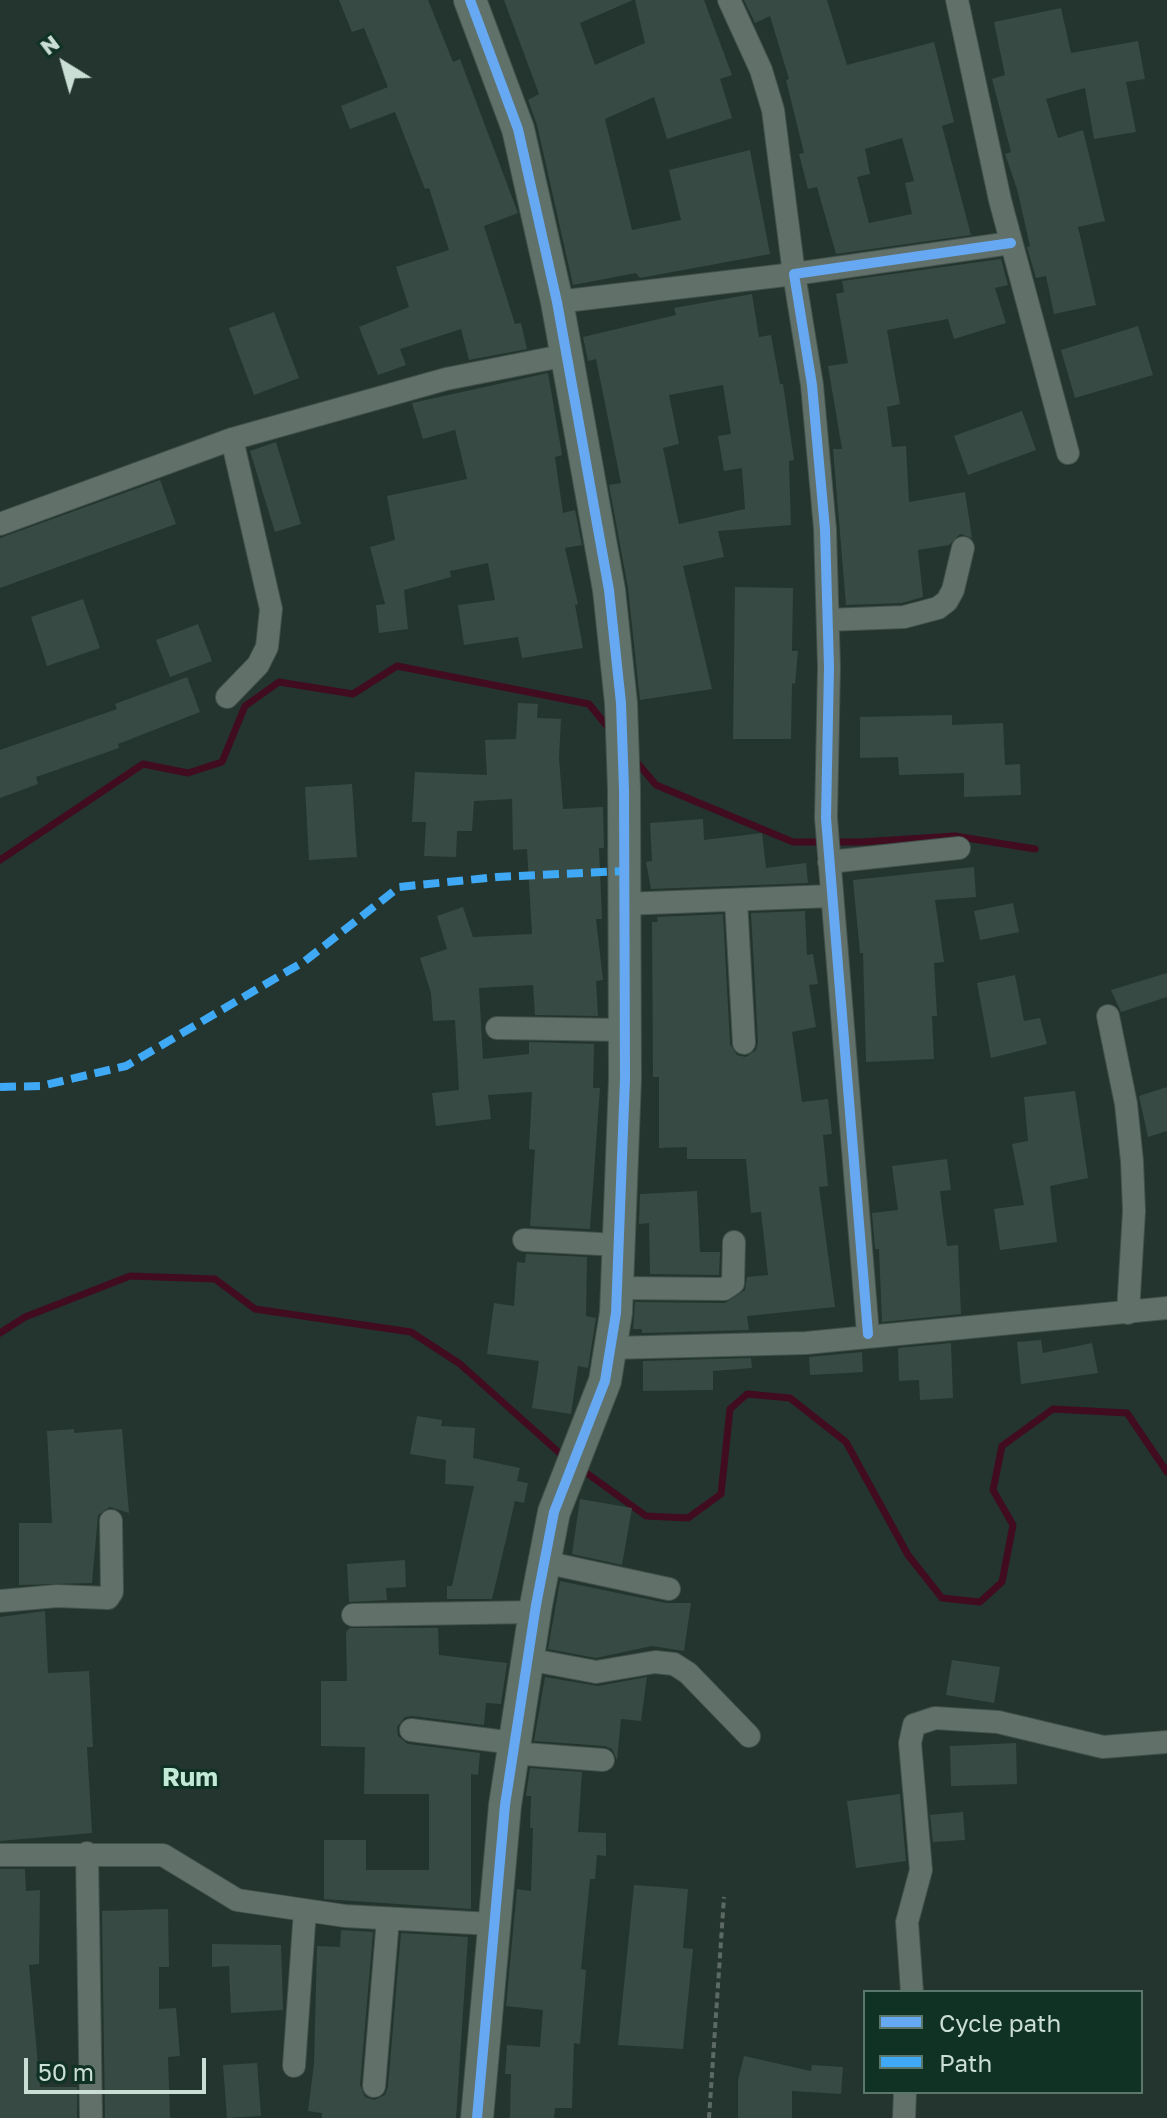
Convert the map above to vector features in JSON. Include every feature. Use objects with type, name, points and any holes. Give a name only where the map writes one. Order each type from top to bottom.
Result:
[{"type":"street","points":[[470,0],[518,129],[557,302],[609,590],[623,754],[624,1030],[619,1245],[612,1348],[588,1432],[554,1512],[535,1612],[513,1748],[492,1924],[477,2118]]},
{"type":"street","points":[[729,0],[761,70],[773,110],[812,385],[825,529],[828,620],[826,818],[868,1334]]},
{"type":"street","points":[[957,0],[1011,243],[1068,453]]},
{"type":"street","points":[[557,302],[867,267],[1011,243]]},
{"type":"street","points":[[0,524],[232,439],[446,379],[567,355]]},
{"type":"street","points":[[227,697],[262,656],[271,609],[232,439]]},
{"type":"street","points":[[828,620],[904,617],[938,608],[947,601],[953,590],[963,548]]},
{"type":"street","points":[[829,856],[959,848]]},
{"type":"street","points":[[623,904],[831,896]]},
{"type":"street","points":[[736,900],[744,1043]]},
{"type":"street","points":[[1108,1016],[1126,1104],[1132,1161],[1134,1222],[1128,1313]]},
{"type":"street","points":[[497,1028],[624,1030]]},
{"type":"street","points":[[524,1240],[619,1245]]},
{"type":"street","points":[[617,1288],[724,1289],[733,1283],[734,1242]]},
{"type":"street","points":[[612,1348],[747,1346],[1167,1308]]},
{"type":"street","points":[[0,1601],[57,1596],[108,1598],[112,1592],[111,1521]]},
{"type":"street","points":[[544,1562],[669,1589]]},
{"type":"street","points":[[353,1615],[535,1612]]},
{"type":"street","points":[[527,1659],[596,1672],[655,1662],[674,1664],[688,1673],[749,1736]]},
{"type":"street","points":[[912,1990],[907,1922],[921,1870],[910,1743],[914,1725],[935,1718],[998,1722],[1103,1747],[1167,1742]]},
{"type":"street","points":[[411,1730],[603,1760]]},
{"type":"street","points":[[87,1853],[91,2118]]},
{"type":"street","points":[[0,1855],[163,1855],[237,1900],[388,1919],[492,1924]]},
{"type":"street","points":[[294,2066],[305,1910]]},
{"type":"street","points":[[374,2086],[388,1919]]},
{"type":"street","points":[[904,2118],[905,2094]]},
{"type":"path","points":[[709,2118],[724,1897]]},
{"type":"building","points":[[339,0],[428,0],[453,62],[460,59],[518,213],[484,226],[515,324],[521,323],[527,349],[469,360],[461,329],[400,349],[406,365],[378,375],[359,327],[409,307],[396,267],[449,250],[429,188],[425,189],[395,112],[350,129],[341,106],[388,87],[364,28],[352,32]]},
{"type":"building","points":[[504,0],[633,0],[580,23],[595,65],[645,43],[635,0],[704,0],[732,75],[720,79],[732,118],[667,139],[654,97],[605,119],[632,230],[681,220],[669,170],[750,150],[770,254],[640,278],[636,273],[573,285],[537,125],[528,100],[539,94]]},
{"type":"building","points":[[744,0],[827,0],[847,65],[934,42],[954,122],[942,126],[971,235],[836,254],[817,187],[808,189],[799,154],[804,153],[786,80],[789,79],[770,16],[755,23]],"holes":[[[902,138],[914,181],[905,183],[912,214],[869,223],[857,177],[870,174],[865,149]]]},
{"type":"building","points":[[1061,8],[1071,53],[1138,41],[1145,79],[1126,82],[1136,132],[1094,139],[1085,88],[1046,99],[1058,138],[1083,130],[1105,221],[1078,227],[1096,305],[1054,314],[1046,276],[1036,278],[1027,247],[1030,246],[1017,189],[1005,154],[1011,152],[992,79],[1005,75],[994,22]]},
{"type":"building","points":[[1001,259],[1008,285],[995,288],[1006,323],[954,339],[948,319],[887,330],[900,404],[887,407],[892,447],[906,446],[909,502],[965,492],[972,538],[960,534],[949,545],[918,550],[923,597],[902,603],[846,605],[833,449],[842,449],[828,366],[848,363],[836,294],[844,292],[842,281]]},
{"type":"building","points":[[752,294],[759,337],[771,335],[780,384],[783,384],[794,460],[789,461],[791,525],[718,531],[724,557],[683,566],[712,689],[640,700],[628,588],[609,485],[621,483],[596,359],[588,361],[583,337],[676,315],[674,308]],"holes":[[[723,385],[731,434],[718,436],[724,471],[742,468],[745,509],[679,524],[663,448],[679,444],[669,395]]]},
{"type":"building","points":[[274,312],[299,378],[254,395],[229,328]]},
{"type":"building","points":[[1138,326],[1153,375],[1075,398],[1061,350]]},
{"type":"building","points":[[548,373],[562,455],[555,457],[563,513],[575,510],[582,545],[565,548],[578,604],[575,605],[583,648],[522,658],[518,637],[464,645],[458,605],[495,600],[488,563],[450,571],[451,577],[404,590],[408,629],[379,633],[376,605],[385,604],[370,547],[395,540],[387,496],[467,479],[455,430],[423,439],[412,403]]},
{"type":"building","points":[[1022,411],[1036,450],[968,475],[954,436]]},
{"type":"building","points":[[276,442],[301,524],[275,532],[250,451]]},
{"type":"building","points":[[160,480],[176,524],[0,588],[0,538]]},
{"type":"building","points":[[735,587],[793,588],[792,651],[798,651],[795,684],[792,683],[791,739],[733,739]]},
{"type":"building","points":[[83,599],[100,648],[47,666],[31,617]]},
{"type":"building","points":[[198,624],[212,661],[170,677],[156,640]]},
{"type":"building","points":[[187,677],[200,712],[118,744],[119,748],[36,777],[38,784],[0,798],[0,750],[117,709],[115,704]]},
{"type":"building","points":[[518,703],[538,704],[537,718],[561,719],[559,758],[563,809],[603,807],[604,848],[599,848],[602,919],[596,919],[603,980],[596,981],[598,1016],[535,1015],[533,985],[479,988],[483,1059],[529,1054],[529,1042],[594,1044],[593,1088],[600,1088],[590,1229],[530,1226],[535,1150],[529,1149],[532,1092],[488,1095],[491,1119],[436,1126],[432,1093],[459,1090],[455,1020],[433,1021],[431,993],[420,958],[447,949],[437,916],[463,907],[473,937],[532,934],[527,849],[513,850],[512,799],[474,801],[472,831],[457,831],[456,857],[424,856],[426,822],[412,822],[415,772],[487,775],[485,740],[516,739]]},
{"type":"building","points":[[952,715],[952,725],[1003,723],[1005,765],[1020,764],[1021,795],[964,797],[964,773],[899,775],[898,757],[860,758],[860,717]]},
{"type":"building","points":[[352,784],[357,857],[309,860],[305,787]]},
{"type":"building","points":[[703,819],[704,840],[762,833],[766,868],[806,863],[808,883],[651,889],[646,862],[652,861],[650,823]]},
{"type":"building","points":[[974,867],[976,897],[935,900],[944,962],[934,963],[937,1016],[932,1016],[934,1059],[866,1062],[863,953],[860,953],[853,880]]},
{"type":"building","points":[[1013,903],[1019,932],[980,940],[974,911]]},
{"type":"building","points":[[805,911],[807,955],[813,954],[818,984],[809,985],[816,1027],[792,1032],[802,1102],[828,1099],[832,1134],[823,1135],[828,1186],[819,1187],[835,1307],[747,1316],[749,1330],[642,1333],[642,1329],[633,1329],[635,1302],[725,1303],[745,1290],[747,1277],[768,1275],[761,1212],[751,1213],[746,1159],[687,1159],[687,1147],[659,1148],[659,1077],[653,1077],[652,922],[658,922],[657,917],[723,914],[730,1044],[737,1055],[746,1057],[756,1050],[758,1042],[751,913]]},
{"type":"building","points":[[1167,973],[1167,997],[1121,1012],[1111,990]]},
{"type":"building","points":[[1015,975],[1024,1021],[1040,1018],[1047,1044],[991,1058],[977,983]]},
{"type":"building","points":[[1167,1087],[1167,1131],[1148,1137],[1139,1096]]},
{"type":"building","points":[[1075,1091],[1088,1178],[1050,1186],[1057,1242],[1000,1250],[994,1209],[1024,1205],[1012,1144],[1028,1141],[1024,1097]]},
{"type":"building","points":[[947,1159],[951,1190],[940,1191],[947,1246],[958,1245],[961,1314],[882,1322],[879,1249],[875,1249],[872,1213],[898,1210],[892,1166]]},
{"type":"building","points":[[697,1191],[700,1252],[720,1252],[719,1275],[650,1274],[649,1223],[639,1224],[640,1194]]},
{"type":"building","points":[[526,1254],[587,1257],[586,1316],[596,1318],[588,1368],[578,1366],[571,1414],[532,1408],[539,1361],[487,1354],[494,1303],[514,1306],[517,1262],[525,1263]]},
{"type":"building","points":[[1041,1340],[1043,1353],[1092,1343],[1098,1373],[1021,1384],[1017,1342]]},
{"type":"building","points":[[951,1343],[953,1398],[920,1400],[919,1380],[899,1381],[898,1348]]},
{"type":"building","points":[[862,1352],[863,1372],[810,1375],[809,1357]]},
{"type":"building","points":[[751,1358],[752,1368],[713,1371],[713,1390],[643,1391],[643,1361]]},
{"type":"building","points":[[417,1416],[442,1420],[441,1426],[475,1428],[473,1458],[520,1468],[517,1481],[528,1483],[524,1503],[515,1501],[492,1599],[447,1599],[447,1586],[452,1586],[474,1486],[445,1484],[446,1460],[410,1454]]},
{"type":"building","points":[[74,1429],[74,1433],[122,1429],[129,1513],[110,1507],[98,1515],[92,1583],[19,1585],[19,1523],[52,1523],[47,1431]]},
{"type":"building","points":[[580,1499],[632,1508],[622,1565],[572,1554]]},
{"type":"building","points":[[405,1560],[406,1587],[386,1588],[387,1600],[349,1602],[347,1564]]},
{"type":"building","points":[[560,1581],[666,1603],[691,1603],[684,1651],[652,1646],[596,1658],[548,1649]]},
{"type":"building","points":[[45,1611],[48,1673],[89,1671],[93,1747],[87,1747],[92,1833],[0,1841],[0,1617]]},
{"type":"building","points":[[350,1628],[438,1628],[439,1655],[507,1663],[501,1704],[486,1703],[484,1725],[412,1716],[405,1717],[397,1727],[398,1736],[408,1744],[480,1753],[478,1775],[471,1774],[471,1909],[324,1899],[324,1840],[366,1840],[366,1870],[429,1870],[429,1794],[364,1794],[365,1747],[321,1746],[321,1681],[347,1681],[346,1632]]},
{"type":"building","points":[[952,1660],[1000,1667],[994,1703],[946,1695]]},
{"type":"building","points":[[545,1677],[598,1686],[647,1677],[641,1721],[621,1719],[617,1760],[612,1749],[605,1746],[534,1741]]},
{"type":"building","points":[[1016,1743],[1017,1784],[951,1786],[950,1746]]},
{"type":"building","points":[[530,1768],[582,1772],[578,1832],[606,1833],[606,1856],[597,1855],[595,1879],[590,1879],[581,1969],[586,1970],[580,2044],[574,2043],[572,2108],[555,2108],[554,2118],[510,2118],[511,2074],[505,2074],[507,2045],[540,2047],[543,2010],[506,2006],[517,1889],[531,1891],[533,1828],[530,1828],[531,1796],[526,1796]]},
{"type":"building","points":[[900,1794],[906,1861],[856,1868],[847,1801]]},
{"type":"building","points":[[963,1812],[965,1840],[933,1842],[930,1815]]},
{"type":"building","points":[[0,1869],[25,1869],[26,1891],[40,1890],[39,1964],[29,1965],[40,2087],[77,2087],[77,2118],[0,2118]]},
{"type":"building","points":[[634,1885],[688,1889],[683,1948],[693,1949],[683,2049],[618,2045]]},
{"type":"building","points":[[168,1909],[169,1967],[159,1967],[159,2009],[176,2008],[180,2056],[168,2057],[170,2118],[105,2118],[102,1911]]},
{"type":"building","points":[[341,1930],[373,1932],[360,2085],[365,2097],[374,2100],[385,2095],[388,2087],[401,1933],[468,1937],[456,2118],[322,2118],[322,2113],[308,2111],[314,2064],[317,1946],[340,1947]]},
{"type":"building","points":[[212,1944],[281,1945],[283,2010],[231,2013],[229,1966],[212,1967]]},
{"type":"building","points":[[744,2056],[811,2071],[812,2065],[843,2067],[841,2094],[792,2091],[792,2118],[738,2118],[738,2080]]},
{"type":"building","points":[[257,2063],[261,2116],[227,2118],[223,2065]]},
{"type":"waterway","points":[[0,860],[143,764],[188,773],[222,762],[245,706],[279,682],[353,694],[397,666],[589,704],[611,731]]},
{"type":"waterway","points":[[634,759],[656,785],[793,842],[861,842],[955,836],[1035,849]]},
{"type":"waterway","points":[[0,1333],[25,1317],[130,1276],[215,1279],[255,1309],[411,1332],[460,1364],[564,1457]]},
{"type":"waterway","points":[[581,1469],[646,1516],[688,1518],[721,1494],[730,1409],[747,1394],[790,1398],[846,1442],[908,1555],[942,1598],[980,1602],[1002,1582],[1013,1525],[993,1490],[1002,1446],[1053,1409],[1127,1413],[1167,1472]]},
{"type":"marked path","points":[[0,1087],[41,1086],[126,1066],[305,961],[399,887],[497,877],[624,871]]},
{"type":"cycle path","points":[[470,0],[518,129],[557,302],[609,590],[621,703],[624,789],[625,1079],[616,1313],[605,1381],[554,1512],[536,1605],[505,1805],[477,2118]]},
{"type":"cycle path","points":[[868,1334],[826,818],[829,667],[825,529],[812,385],[794,274],[1011,243]]},
{"type":"district","name":"Rum","points":[[190,1778]]}]
